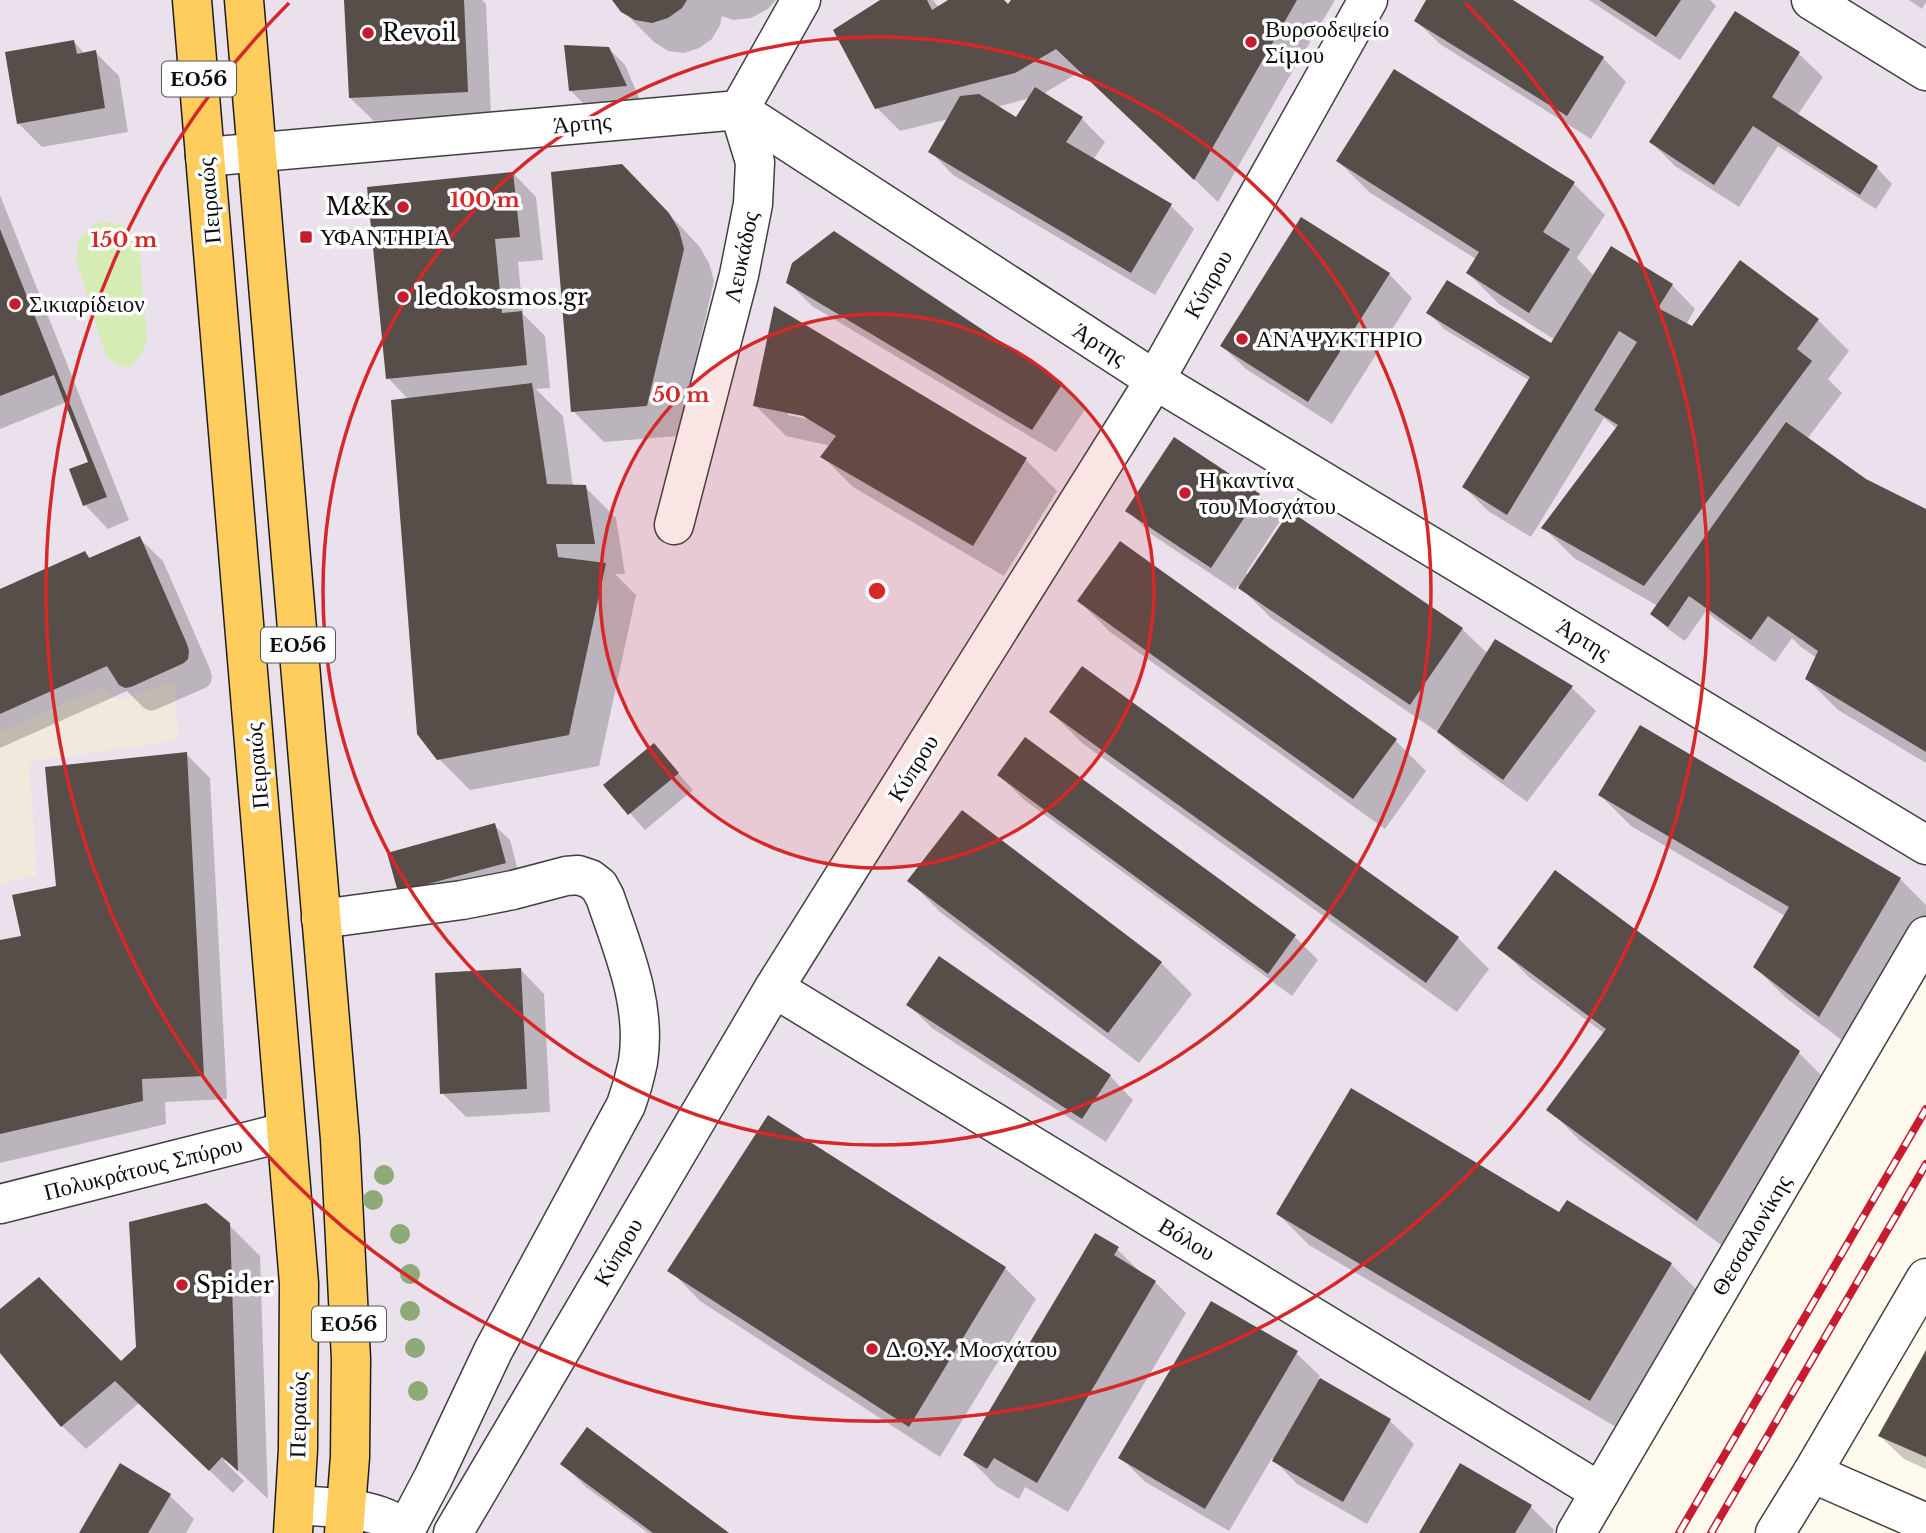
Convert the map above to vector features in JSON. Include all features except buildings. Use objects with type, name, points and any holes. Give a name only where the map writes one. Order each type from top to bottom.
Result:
[{"type":"main road","name":"Πειραιώς","points":[[192,0],[299,1283],[299,1413],[294,1519]]},
{"type":"main road","name":"ΕΟ56","points":[[244,0],[340,1139],[351,1359],[350,1457],[345,1521]]},
{"type":"street","points":[[739,110],[800,0]]},
{"type":"street","name":"Κύπρου","points":[[453,1533],[774,988],[1155,380],[1368,0]]},
{"type":"street","points":[[1811,0],[1926,71]]},
{"type":"street","name":"Άρτης","points":[[205,157],[739,110],[1155,380],[1926,845]]},
{"type":"street","name":"Λευκάδος","points":[[674,525],[736,288],[753,204],[755,162],[739,110]]},
{"type":"street","points":[[294,1519],[345,1521],[377,1514],[393,1521],[406,1532],[493,1351],[626,1105],[638,1061],[640,1038],[639,1016],[630,971],[605,897],[599,886],[590,879],[578,875],[566,876],[462,900],[321,919]]},
{"type":"street","name":"Θεσσαλονίκης","points":[[1576,1533],[1926,936]]},
{"type":"street","name":"Βόλου","points":[[774,988],[1600,1492]]},
{"type":"street","name":"Πολυκράτους Σπύρου","points":[[0,1204],[285,1132]]},
{"type":"street","points":[[1775,1533],[1926,1278]]},
{"type":"street","points":[[1812,1473],[1926,1524]]},
{"type":"shaded area","points":[[0,0],[1926,0],[1926,945],[1581,1533],[0,1533]]},
{"type":"shaded area","points":[[175,682],[178,740],[29,762],[37,875],[0,884],[0,732],[103,687],[118,700]]},
{"type":"green space","points":[[101,222],[126,227],[139,248],[147,342],[135,363],[128,367],[121,367],[107,357],[76,259],[79,239],[92,226]]},
{"type":"railway","points":[[1679,1533],[1926,1109]]},
{"type":"railway","points":[[1711,1533],[1926,1164]]},
{"type":"place","name":"Revoil","points":[[368,33]]},
{"type":"place","name":"Βυρσοδεψείο Σίμου","points":[[1251,42]]},
{"type":"place","name":"M&K","points":[[403,207]]},
{"type":"place","name":"ΥΦΑΝΤΗΡΙΑ","points":[[306,237]]},
{"type":"place","name":"ledokosmos.gr","points":[[403,297]]},
{"type":"place","name":"Σικιαρίδειον","points":[[15,304]]},
{"type":"place","name":"ΑΝΑΨΥΚΤΗΡΙΟ","points":[[1242,339]]},
{"type":"place","name":"Η καντίνα του Μοσχάτου","points":[[1185,493]]},
{"type":"place","name":"Spider","points":[[182,1285]]},
{"type":"place","name":"Δ.Ο.Υ. Μοσχάτου","points":[[872,1349]]}]
